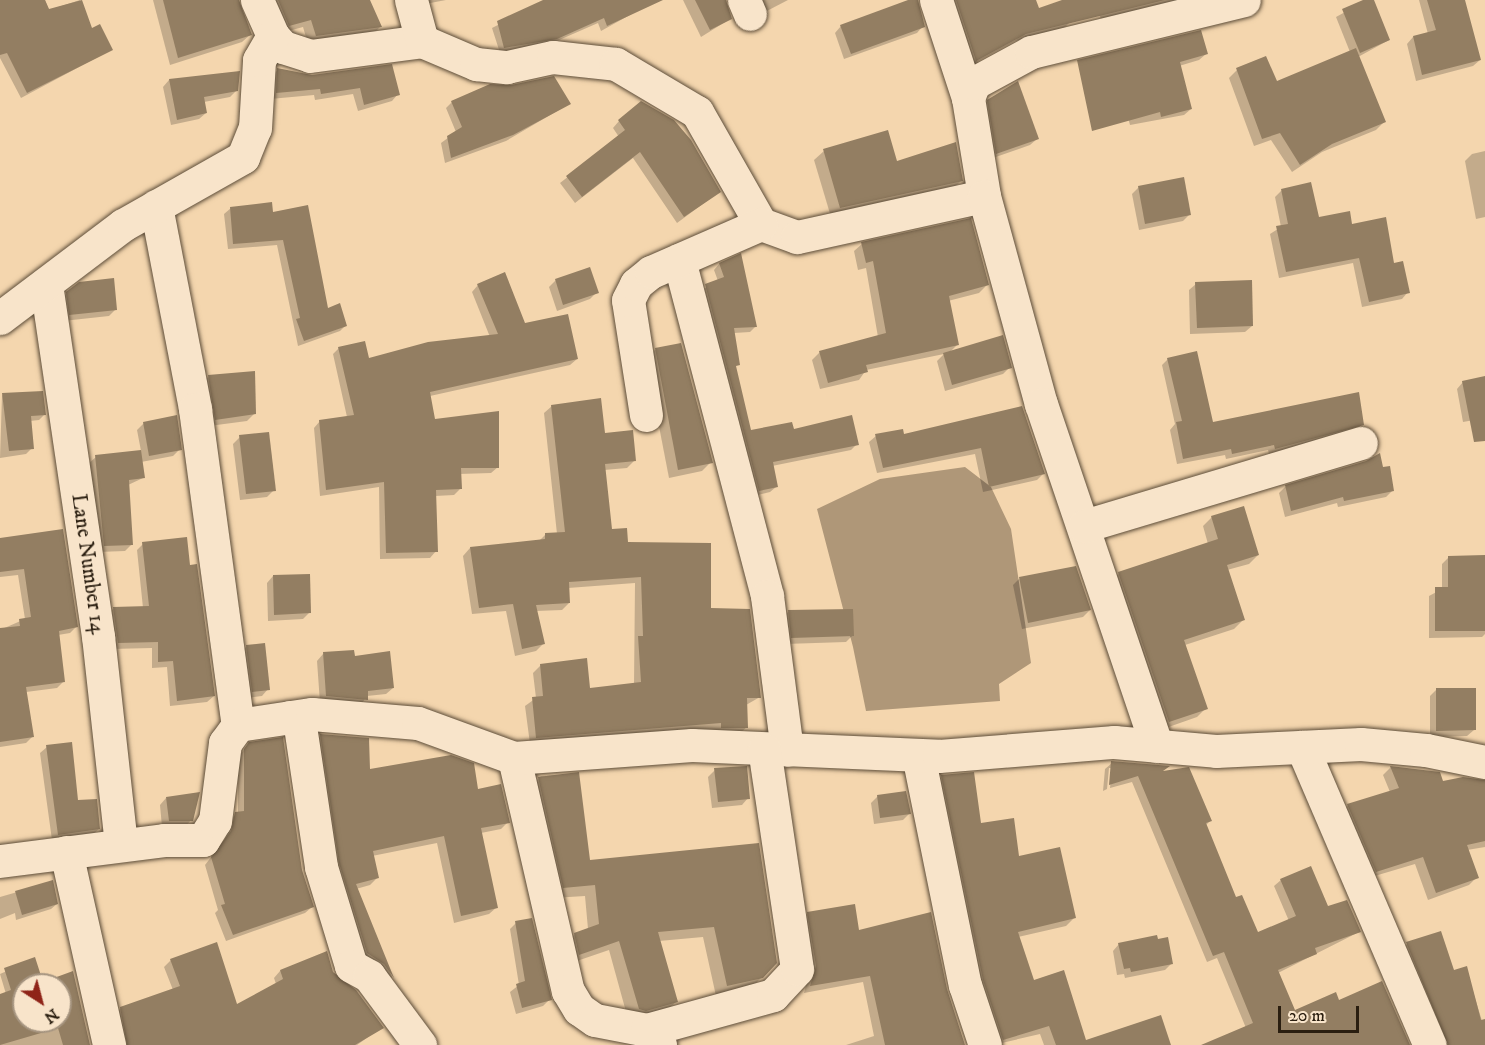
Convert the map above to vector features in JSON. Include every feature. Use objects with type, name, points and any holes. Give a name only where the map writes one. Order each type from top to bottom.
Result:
[{"type":"street","points":[[257,0],[273,36],[283,46],[310,56],[422,41],[476,63],[507,67],[553,57],[616,64],[698,112],[761,224],[797,237],[984,196]]},
{"type":"street","points":[[411,0],[422,41]]},
{"type":"street","points":[[936,0],[968,99],[984,196],[1041,404],[1157,746]]},
{"type":"street","points":[[968,99],[974,83],[1031,52],[1244,0]]},
{"type":"street","points":[[0,318],[123,225],[243,157],[255,128],[259,60],[273,36]]},
{"type":"street","points":[[156,206],[195,409],[238,725]]},
{"type":"street","points":[[646,415],[628,300],[636,284],[651,272],[761,224]]},
{"type":"street","points":[[514,758],[568,991],[579,1009],[595,1020],[653,1038],[773,995],[797,969],[776,749],[767,597],[679,260]]},
{"type":"street","name":"Lane Number 14","points":[[46,284],[77,484],[121,845]]},
{"type":"street","points":[[1084,526],[1361,443]]},
{"type":"street","points":[[0,861],[121,845],[203,840],[215,821],[225,742],[238,725],[312,714],[418,723],[514,758],[692,745],[918,755],[1114,742],[1216,751],[1361,744],[1426,750],[1485,762]]},
{"type":"street","points":[[290,717],[300,726],[321,867],[351,966],[369,976],[420,1045]]},
{"type":"street","points":[[1302,747],[1430,1045]]},
{"type":"street","points":[[918,755],[965,985],[985,1045]]},
{"type":"street","points":[[66,852],[108,1045]]},
{"type":"shaded area","points":[[965,467],[991,487],[1011,529],[1031,663],[999,684],[1000,701],[866,711],[853,647],[817,509],[880,479]]},
{"type":"building","points":[[0,0],[45,0],[49,9],[82,0],[92,28],[100,24],[113,50],[27,93],[7,53],[0,55]]},
{"type":"building","points":[[163,0],[239,0],[252,35],[178,58]]},
{"type":"building","points":[[278,0],[370,0],[382,27],[316,36],[311,20],[289,26]]},
{"type":"building","points":[[543,0],[663,0],[607,26],[604,18],[557,39],[504,48],[497,21]]},
{"type":"building","points":[[695,0],[726,0],[732,19],[710,30]]},
{"type":"building","points":[[908,0],[918,0],[925,27],[851,54],[840,25]]},
{"type":"building","points":[[956,0],[1036,0],[1039,8],[1062,0],[1165,0],[1026,34],[976,61]]},
{"type":"building","points":[[1363,0],[1374,0],[1390,40],[1360,53],[1342,9]]},
{"type":"building","points":[[1427,0],[1465,0],[1481,60],[1422,75],[1413,36],[1436,30]]},
{"type":"building","points":[[1201,30],[1208,54],[1180,62],[1192,109],[1161,117],[1160,112],[1092,131],[1077,60]]},
{"type":"building","points":[[1356,48],[1386,122],[1332,144],[1300,165],[1280,133],[1262,139],[1236,68],[1266,56],[1277,81]]},
{"type":"building","points":[[392,64],[400,95],[364,105],[360,88],[321,94],[320,89],[276,93],[277,68],[312,75]]},
{"type":"building","points":[[240,71],[238,91],[204,97],[207,113],[177,120],[169,79]]},
{"type":"building","points":[[554,76],[571,104],[513,135],[451,158],[447,136],[462,127],[451,101],[490,84],[511,85]]},
{"type":"building","points":[[1018,81],[1039,139],[996,154],[987,100]]},
{"type":"building","points":[[641,101],[674,120],[691,140],[721,192],[684,217],[640,152],[582,197],[566,176],[625,130],[618,120]]},
{"type":"building","points":[[888,130],[897,161],[956,142],[963,181],[840,208],[823,149]]},
{"type":"building","points":[[1184,177],[1191,215],[1145,224],[1138,186]]},
{"type":"building","points":[[1311,182],[1319,217],[1350,211],[1352,224],[1386,217],[1394,263],[1403,261],[1410,293],[1369,302],[1359,258],[1286,272],[1276,226],[1288,224],[1281,189]]},
{"type":"building","points":[[272,202],[273,212],[308,205],[328,308],[340,303],[347,326],[304,341],[296,319],[300,318],[283,240],[233,244],[230,207]]},
{"type":"building","points":[[971,218],[989,285],[949,296],[959,345],[866,365],[868,372],[828,383],[819,351],[886,333],[873,261],[866,263],[861,242]]},
{"type":"building","points":[[741,253],[757,327],[734,328],[740,365],[736,366],[751,430],[792,422],[794,429],[852,415],[859,445],[773,462],[778,487],[759,491],[705,284],[724,277],[719,263]]},
{"type":"building","points":[[590,267],[599,293],[563,305],[555,279]]},
{"type":"building","points":[[505,272],[525,323],[568,314],[578,359],[430,392],[435,419],[499,411],[499,468],[461,468],[462,489],[436,490],[438,552],[386,553],[384,482],[326,490],[319,420],[354,415],[338,347],[365,341],[369,358],[428,342],[498,334],[477,284]]},
{"type":"building","points":[[114,278],[117,310],[69,315],[66,292],[79,282]]},
{"type":"building","points":[[1252,280],[1253,326],[1197,328],[1195,282]]},
{"type":"building","points":[[1003,335],[1012,368],[952,385],[943,353]]},
{"type":"building","points":[[681,343],[713,463],[678,470],[655,348]]},
{"type":"building","points":[[1197,351],[1213,422],[1359,392],[1364,425],[1275,449],[1274,445],[1232,454],[1231,449],[1183,459],[1176,422],[1182,421],[1167,358]]},
{"type":"building","points":[[255,371],[256,414],[215,420],[208,375]]},
{"type":"building","points":[[1485,376],[1485,441],[1474,442],[1462,381]]},
{"type":"building","points":[[43,391],[46,415],[31,416],[34,449],[9,451],[2,393]]},
{"type":"building","points":[[601,398],[605,433],[633,430],[636,461],[605,464],[612,529],[627,528],[628,542],[711,543],[711,608],[750,609],[761,698],[747,698],[748,728],[721,728],[721,723],[536,738],[532,697],[543,696],[540,664],[587,658],[590,688],[641,682],[638,636],[643,636],[641,577],[569,582],[570,603],[536,605],[545,644],[522,649],[513,604],[479,608],[470,547],[545,539],[545,533],[565,532],[551,405]]},
{"type":"building","points":[[1022,406],[1045,474],[989,487],[981,448],[883,468],[875,434],[903,429],[904,434]]},
{"type":"building","points":[[177,415],[182,450],[149,456],[143,422]]},
{"type":"building","points":[[269,432],[276,491],[246,494],[239,435]]},
{"type":"building","points":[[141,450],[145,478],[129,480],[133,545],[104,546],[95,455]]},
{"type":"building","points":[[1380,453],[1383,467],[1390,466],[1394,491],[1344,501],[1343,497],[1291,511],[1285,485],[1366,461]]},
{"type":"building","points":[[1244,506],[1259,555],[1227,565],[1245,620],[1184,640],[1208,709],[1169,722],[1118,572],[1218,539],[1211,516]]},
{"type":"building","points":[[63,529],[78,627],[59,631],[65,682],[26,687],[34,737],[0,742],[0,628],[20,626],[19,619],[31,617],[24,569],[0,572],[0,538]]},
{"type":"building","points":[[187,537],[190,565],[197,564],[215,696],[177,701],[173,661],[158,662],[158,642],[118,643],[113,607],[149,606],[142,542]]},
{"type":"building","points":[[1485,555],[1485,631],[1435,631],[1435,587],[1448,587],[1448,556]]},
{"type":"building","points":[[1076,566],[1091,610],[1028,623],[1019,577]]},
{"type":"building","points":[[310,574],[311,613],[274,615],[273,575]]},
{"type":"building","points":[[853,609],[854,636],[791,638],[788,610]]},
{"type":"building","points":[[265,643],[270,690],[252,692],[246,645]]},
{"type":"building","points":[[354,650],[355,656],[390,651],[394,688],[368,691],[368,700],[326,696],[323,652]]},
{"type":"building","points":[[1436,688],[1476,688],[1476,730],[1436,731]]},
{"type":"building","points":[[320,734],[369,738],[370,769],[451,755],[474,763],[478,789],[501,784],[510,823],[481,828],[498,908],[461,916],[444,836],[373,851],[379,878],[356,884],[394,978],[384,964],[367,953],[339,863]]},
{"type":"building","points":[[283,737],[302,870],[314,907],[233,935],[221,905],[225,904],[211,857],[231,831],[235,812],[244,811],[244,749],[249,742]]},
{"type":"building","points":[[72,742],[78,800],[97,799],[100,829],[58,835],[46,745]]},
{"type":"building","points":[[1111,761],[1170,766],[1163,771],[1189,767],[1212,821],[1206,823],[1236,897],[1242,895],[1258,932],[1296,916],[1280,879],[1311,866],[1328,906],[1347,900],[1361,932],[1315,948],[1317,954],[1278,970],[1295,1010],[1336,992],[1339,1000],[1382,981],[1410,1045],[1201,1045],[1253,1023],[1224,952],[1213,956],[1138,776],[1109,785]]},
{"type":"building","points":[[747,766],[750,799],[718,802],[714,768]]},
{"type":"building","points":[[1390,766],[1440,772],[1443,781],[1463,777],[1485,780],[1485,841],[1467,845],[1479,878],[1436,893],[1423,857],[1376,872],[1347,804],[1399,788]]},
{"type":"building","points":[[579,772],[590,860],[759,843],[777,963],[763,978],[727,986],[714,927],[658,932],[678,1002],[646,1011],[639,1009],[619,941],[579,955],[574,933],[599,924],[595,885],[563,888],[538,777]]},
{"type":"building","points":[[974,772],[981,823],[1014,818],[1019,856],[1060,847],[1076,918],[1018,932],[1034,980],[1064,970],[1086,1040],[1161,1015],[1171,1045],[1056,1045],[1049,1026],[1003,1040],[983,980],[941,775]]},
{"type":"building","points":[[906,791],[911,814],[880,818],[877,795]]},
{"type":"building","points":[[200,792],[193,821],[169,821],[166,797]]},
{"type":"building","points":[[53,880],[58,904],[22,915],[15,891]]},
{"type":"building","points":[[855,904],[859,930],[931,912],[947,989],[965,1045],[885,1045],[870,976],[810,986],[816,966],[807,912]]},
{"type":"building","points":[[532,918],[552,1000],[522,1008],[516,984],[525,981],[515,921]]},
{"type":"building","points":[[1441,931],[1454,970],[1467,966],[1481,1020],[1485,1019],[1485,1045],[1448,1045],[1406,942]]},
{"type":"building","points":[[1157,935],[1158,939],[1168,937],[1173,964],[1131,972],[1130,968],[1124,969],[1118,943]]},
{"type":"building","points":[[217,942],[237,1004],[283,979],[280,970],[327,951],[333,972],[356,990],[384,1028],[355,1045],[127,1045],[120,1007],[180,986],[170,959]]},
{"type":"building","points":[[35,957],[40,973],[12,973],[12,1033],[41,1033],[0,1045],[0,994],[11,990],[4,968]]},
{"type":"building","points":[[73,971],[90,1045],[63,1045],[59,1033],[72,1033],[72,973],[68,973]]}]
